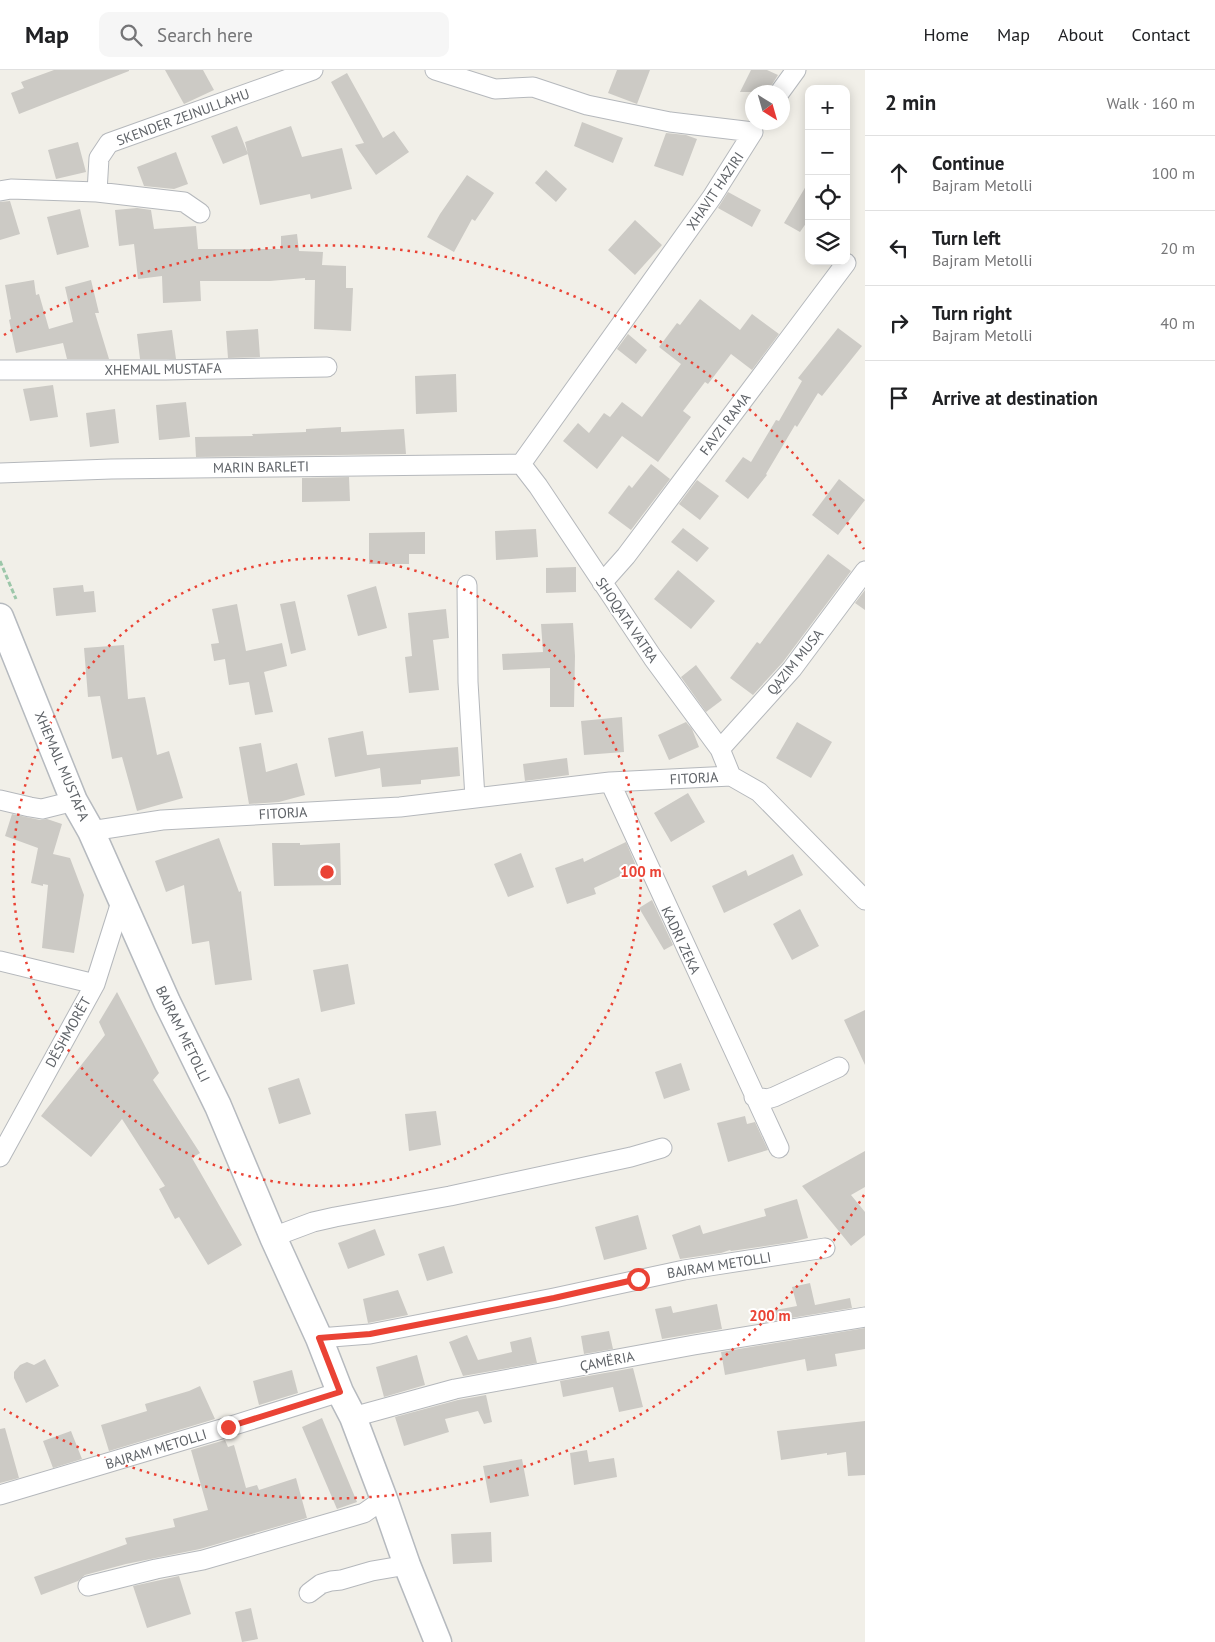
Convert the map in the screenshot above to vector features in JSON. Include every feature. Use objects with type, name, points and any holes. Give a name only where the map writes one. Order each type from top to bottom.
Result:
[{"type":"main road","name":"XHEMAJL MUSTAFA","points":[[0,617],[74,801],[91,832]]},
{"type":"main road","name":"BAJRAM METOLLI","points":[[91,832],[167,1002],[218,1106],[273,1237],[319,1338],[340,1392],[353,1417],[407,1565],[438,1642]]},
{"type":"street","name":"SKENDER ZEJNULLAHU","points":[[97,192],[99,158],[109,143],[313,70]]},
{"type":"street","name":"XHAVIT HAZIRI","points":[[435,70],[495,89],[534,87],[587,105],[670,122],[745,126]]},
{"type":"street","points":[[785,85],[796,70]]},
{"type":"street","name":"XHAVIT HAZIRI","points":[[521,464],[712,197],[754,130]]},
{"type":"street","points":[[0,191],[11,189],[97,192],[184,202],[200,213]]},
{"type":"street","name":"FAVZI RAMA","points":[[602,583],[626,556],[844,265]]},
{"type":"street","name":"XHEMAJL MUSTAFA","points":[[0,370],[166,370],[327,367]]},
{"type":"street","name":"MARIN BARLETI","points":[[0,472],[521,464]]},
{"type":"street","name":"SHOQATA VATRA","points":[[521,464],[538,486],[653,658],[720,749],[731,776]]},
{"type":"street","name":"QAZIM MUSA","points":[[720,749],[792,669],[865,571]]},
{"type":"street","points":[[467,585],[468,682],[475,798]]},
{"type":"street","name":"FITORJA","points":[[91,832],[162,820],[400,807],[610,782],[731,776],[759,792],[865,900]]},
{"type":"street","name":"KADRI ZEKA","points":[[610,782],[779,1148]]},
{"type":"street","points":[[0,800],[30,808],[42,809],[74,801]]},
{"type":"street","name":"DËSHMORËT","points":[[0,1157],[96,984],[121,902]]},
{"type":"street","points":[[0,961],[96,984]]},
{"type":"street","points":[[754,1097],[767,1099],[774,1097],[839,1066]]},
{"type":"street","points":[[273,1237],[313,1222],[334,1217],[450,1196],[631,1157],[662,1148]]},
{"type":"street","name":"BAJRAM METOLLI","points":[[319,1338],[370,1334],[675,1272],[824,1248]]},
{"type":"street","name":"ÇAMËRIA","points":[[353,1417],[455,1389],[694,1344],[865,1316]]},
{"type":"street","name":"BAJRAM METOLLI","points":[[0,1495],[340,1392]]},
{"type":"street","points":[[88,1586],[213,1557],[364,1513],[384,1499]]},
{"type":"street","points":[[309,1593],[321,1584],[331,1581],[407,1565]]},
{"type":"building","points":[[54,70],[129,71],[19,114],[11,93],[24,88],[21,82]]},
{"type":"building","points":[[165,70],[203,70],[214,90],[184,104]]},
{"type":"building","points":[[617,70],[650,70],[637,104],[608,93]]},
{"type":"building","points":[[751,70],[767,70],[778,75],[772,85],[745,85],[745,92],[740,92]]},
{"type":"building","points":[[347,73],[383,138],[394,131],[409,152],[376,175],[355,145],[364,143],[331,82]]},
{"type":"building","points":[[582,122],[623,138],[613,163],[574,146]]},
{"type":"building","points":[[237,126],[248,154],[223,164],[211,136]]},
{"type":"building","points":[[291,126],[302,157],[342,148],[352,189],[311,199],[310,194],[260,205],[245,142]]},
{"type":"building","points":[[666,133],[686,135],[697,139],[683,176],[654,166]]},
{"type":"building","points":[[78,142],[86,172],[56,179],[48,150]]},
{"type":"building","points":[[176,152],[188,184],[174,189],[144,186],[137,167]]},
{"type":"building","points":[[546,170],[567,189],[556,202],[535,183]]},
{"type":"building","points":[[467,175],[494,193],[475,221],[472,219],[454,252],[427,237],[440,214]]},
{"type":"building","points":[[805,188],[805,225],[800,232],[784,223]]},
{"type":"building","points":[[728,192],[761,210],[752,227],[718,208]]},
{"type":"building","points":[[10,201],[20,234],[0,240],[0,202]]},
{"type":"building","points":[[137,208],[151,210],[154,229],[196,226],[198,249],[281,249],[281,236],[297,234],[299,251],[323,252],[322,265],[346,266],[346,288],[353,288],[351,331],[314,329],[315,280],[305,280],[305,278],[270,281],[200,281],[201,301],[163,303],[162,276],[138,279],[134,244],[119,246],[115,210]]},
{"type":"building","points":[[80,209],[89,247],[57,255],[47,217]]},
{"type":"building","points":[[635,220],[662,245],[635,275],[608,250]]},
{"type":"building","points":[[34,280],[36,295],[39,294],[49,329],[73,322],[65,287],[91,280],[99,313],[95,313],[109,359],[67,359],[63,343],[16,353],[9,320],[11,319],[5,285]]},
{"type":"building","points":[[700,299],[740,330],[752,314],[779,334],[752,370],[731,354],[708,384],[705,382],[683,411],[691,417],[658,462],[622,436],[597,469],[563,441],[578,423],[589,433],[604,413],[610,417],[622,402],[642,417],[681,364],[659,347],[677,323],[680,325]]},
{"type":"building","points":[[838,328],[862,346],[822,396],[818,393],[797,427],[795,425],[767,475],[748,499],[725,481],[743,457],[751,462],[776,420],[779,421],[802,381],[798,378]]},
{"type":"building","points":[[258,329],[260,357],[228,358],[226,331]]},
{"type":"building","points":[[172,330],[176,359],[140,359],[137,334]]},
{"type":"building","points":[[628,334],[647,350],[636,364],[617,349]]},
{"type":"building","points":[[456,374],[457,412],[416,414],[415,376]]},
{"type":"building","points":[[53,385],[58,417],[30,421],[23,389]]},
{"type":"building","points":[[186,402],[190,437],[159,440],[156,405]]},
{"type":"building","points":[[115,409],[119,443],[90,447],[86,413]]},
{"type":"building","points":[[341,427],[341,432],[404,429],[406,454],[196,457],[195,437],[253,436],[252,434],[306,432],[306,429]]},
{"type":"building","points":[[651,464],[670,479],[631,530],[608,513],[629,485],[632,488]]},
{"type":"building","points":[[349,477],[350,501],[302,502],[302,478]]},
{"type":"building","points":[[839,479],[865,500],[838,535],[812,515]]},
{"type":"building","points":[[697,480],[719,496],[700,520],[679,504]]},
{"type":"building","points":[[683,528],[709,548],[697,562],[671,542]]},
{"type":"building","points":[[536,529],[538,557],[496,560],[495,531]]},
{"type":"building","points":[[425,532],[425,554],[409,554],[409,564],[369,564],[369,533]]},
{"type":"building","points":[[828,554],[851,571],[783,662],[753,695],[730,678],[757,642],[760,644]]},
{"type":"building","points":[[576,567],[576,592],[546,593],[546,568]]},
{"type":"building","points":[[678,570],[715,601],[691,629],[654,599]]},
{"type":"building","points":[[83,585],[84,592],[94,591],[96,612],[56,616],[53,588]]},
{"type":"building","points":[[376,586],[387,628],[358,636],[347,595]]},
{"type":"building","points":[[865,590],[865,610],[855,603]]},
{"type":"building","points":[[295,601],[306,650],[291,654],[280,604]]},
{"type":"building","points":[[237,604],[246,651],[282,643],[287,666],[264,672],[273,712],[255,715],[249,682],[229,685],[225,659],[214,661],[211,644],[219,643],[212,609]]},
{"type":"building","points":[[446,609],[449,638],[433,640],[439,690],[409,693],[405,657],[412,656],[408,613]]},
{"type":"building","points":[[573,623],[575,656],[574,707],[550,707],[550,668],[503,670],[502,654],[543,652],[541,624]]},
{"type":"building","points":[[124,645],[128,699],[145,697],[157,755],[169,751],[183,798],[137,811],[122,757],[112,759],[100,696],[88,697],[84,648]]},
{"type":"building","points":[[696,665],[722,700],[706,712],[681,677]]},
{"type":"building","points":[[622,717],[624,752],[584,755],[581,721]]},
{"type":"building","points":[[686,722],[692,729],[699,747],[669,760],[658,735]]},
{"type":"building","points":[[797,722],[832,742],[811,778],[776,758]]},
{"type":"building","points":[[363,731],[367,755],[458,747],[460,776],[421,780],[421,784],[382,787],[380,768],[335,777],[328,738]]},
{"type":"building","points":[[261,743],[266,772],[297,763],[305,795],[279,802],[249,804],[239,747]]},
{"type":"building","points":[[567,758],[569,775],[525,781],[523,764]]},
{"type":"building","points":[[688,793],[705,822],[671,842],[654,813]]},
{"type":"building","points":[[12,814],[40,820],[47,819],[62,824],[53,854],[70,858],[84,895],[74,953],[42,948],[48,885],[43,884],[43,886],[31,883],[38,848],[5,836]]},
{"type":"building","points":[[219,838],[239,892],[241,891],[252,980],[215,985],[209,941],[192,944],[184,885],[166,892],[155,861]]},
{"type":"building","points":[[626,842],[637,868],[594,888],[596,894],[567,904],[555,868],[583,858],[584,862]]},
{"type":"building","points":[[272,843],[300,843],[300,845],[340,843],[341,885],[274,886]]},
{"type":"building","points":[[521,853],[534,887],[508,897],[494,864]]},
{"type":"building","points":[[793,854],[803,875],[724,913],[712,886],[746,870],[748,876]]},
{"type":"building","points":[[652,900],[673,945],[664,950],[639,908]]},
{"type":"building","points":[[800,909],[819,946],[792,960],[773,924]]},
{"type":"building","points":[[348,964],[355,1004],[321,1012],[313,970]]},
{"type":"building","points":[[117,992],[159,1073],[153,1080],[200,1153],[192,1158],[242,1245],[208,1265],[179,1217],[175,1219],[159,1189],[165,1186],[122,1119],[91,1157],[41,1116],[105,1035],[99,1022]]},
{"type":"building","points":[[865,1010],[865,1065],[844,1020]]},
{"type":"building","points":[[681,1063],[690,1090],[664,1099],[655,1072]]},
{"type":"building","points":[[299,1078],[311,1114],[279,1124],[268,1088]]},
{"type":"building","points":[[436,1111],[441,1145],[409,1151],[405,1114]]},
{"type":"building","points":[[745,1116],[747,1124],[755,1122],[768,1150],[728,1162],[717,1123]]},
{"type":"building","points":[[865,1151],[865,1187],[851,1195],[865,1212],[865,1235],[851,1246],[802,1186]]},
{"type":"building","points":[[797,1199],[808,1238],[680,1259],[672,1235],[700,1225],[703,1234],[766,1216],[764,1209]]},
{"type":"building","points":[[638,1215],[647,1249],[604,1260],[595,1227]]},
{"type":"building","points":[[375,1229],[385,1255],[348,1269],[338,1243]]},
{"type":"building","points":[[444,1246],[453,1273],[427,1281],[418,1254]]},
{"type":"building","points":[[810,1283],[815,1305],[850,1298],[852,1308],[760,1323],[759,1313],[797,1306],[792,1287]]},
{"type":"building","points":[[398,1290],[408,1315],[368,1323],[363,1299]]},
{"type":"building","points":[[717,1304],[722,1329],[662,1339],[655,1309],[671,1306],[673,1313]]},
{"type":"building","points":[[865,1328],[865,1349],[835,1354],[837,1366],[807,1371],[805,1359],[725,1375],[721,1352]]},
{"type":"building","points":[[609,1331],[613,1349],[584,1354],[581,1336]]},
{"type":"building","points":[[467,1335],[478,1360],[512,1352],[510,1342],[531,1337],[537,1363],[463,1376],[449,1342]]},
{"type":"building","points":[[417,1355],[425,1385],[384,1397],[376,1367]]},
{"type":"building","points":[[45,1359],[59,1386],[26,1403],[14,1378],[14,1372],[20,1365],[27,1362],[34,1365]]},
{"type":"building","points":[[633,1368],[643,1407],[619,1412],[613,1387],[563,1397],[560,1381]]},
{"type":"building","points":[[292,1370],[298,1393],[259,1405],[253,1381]]},
{"type":"building","points":[[200,1386],[215,1419],[109,1451],[101,1425],[147,1411],[145,1404]]},
{"type":"building","points":[[486,1395],[492,1422],[484,1424],[478,1411],[445,1419],[449,1432],[404,1446],[395,1417],[458,1400]]},
{"type":"building","points":[[322,1418],[357,1502],[337,1509],[302,1427]]},
{"type":"building","points":[[865,1421],[865,1475],[848,1476],[846,1452],[781,1460],[777,1431]]},
{"type":"building","points":[[5,1428],[19,1478],[0,1483],[0,1429]]},
{"type":"building","points":[[71,1431],[82,1459],[53,1468],[43,1441]]},
{"type":"building","points":[[225,1440],[228,1447],[234,1445],[246,1488],[257,1485],[259,1490],[296,1478],[307,1518],[200,1549],[126,1564],[85,1575],[78,1581],[41,1595],[34,1577],[127,1544],[125,1538],[175,1527],[173,1519],[208,1510],[191,1450]]},
{"type":"building","points":[[587,1450],[589,1462],[614,1458],[617,1477],[574,1485],[570,1453]]},
{"type":"building","points":[[522,1459],[529,1496],[490,1503],[483,1466]]},
{"type":"building","points":[[491,1532],[492,1562],[453,1564],[451,1534]]},
{"type":"building","points":[[179,1576],[191,1614],[147,1628],[133,1586]]},
{"type":"building","points":[[251,1608],[258,1639],[242,1642],[235,1612]]},
{"type":"route","points":[[228,1427],[340,1392],[319,1338],[370,1334],[554,1298],[638,1279]]}]
